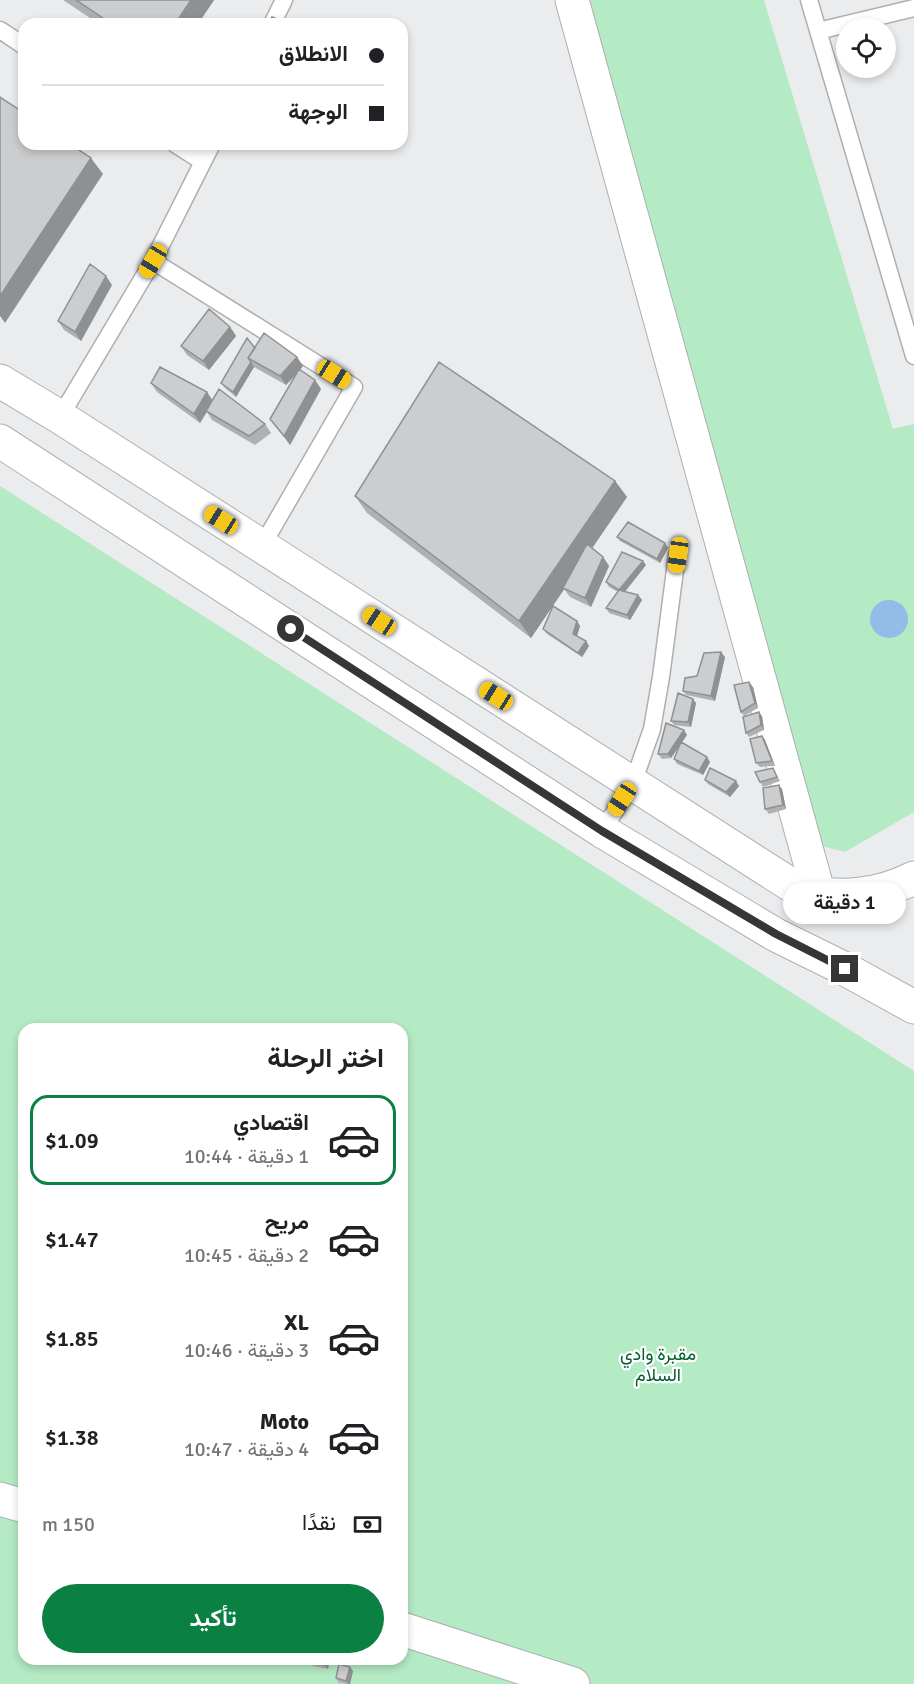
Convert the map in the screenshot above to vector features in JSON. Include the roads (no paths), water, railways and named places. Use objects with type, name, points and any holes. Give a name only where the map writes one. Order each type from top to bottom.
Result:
[{"type":"main road","points":[[572,0],[809,892]]},
{"type":"main road","points":[[0,381],[633,783],[809,892],[839,897],[859,895],[885,891],[914,878]]},
{"type":"main road","points":[[0,441],[602,831],[776,934],[914,1007]]},
{"type":"main road","points":[[0,1499],[18,1504]]},
{"type":"main road","points":[[408,1631],[573,1684]]},
{"type":"lane","points":[[275,18],[284,0]]},
{"type":"lane","points":[[809,0],[914,356]]},
{"type":"lane","points":[[818,31],[914,8]]},
{"type":"lane","points":[[0,30],[18,42]]},
{"type":"lane","points":[[184,150],[203,162]]},
{"type":"lane","points":[[60,417],[153,261],[209,150]]},
{"type":"lane","points":[[153,261],[354,387],[262,546]]},
{"type":"lane","points":[[602,831],[633,783],[652,729],[678,555]]},
{"type":"water","points":[[889,600],[902,606],[908,619],[902,632],[889,638],[876,632],[870,619],[876,606]]},
{"type":"park label","name":"مقبرة وادي السلام","points":[[658,1364]]}]
